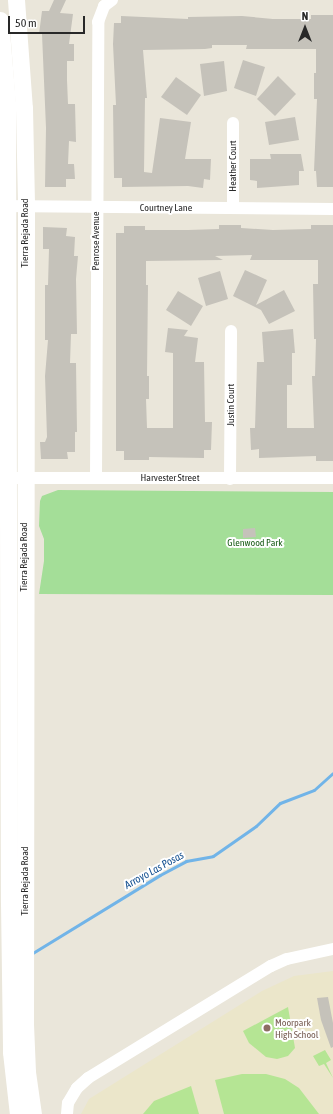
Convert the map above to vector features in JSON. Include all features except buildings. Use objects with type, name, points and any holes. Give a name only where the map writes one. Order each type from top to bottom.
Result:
[{"type":"main road","name":"Tierra Rejada Road","points":[[16,0],[24,108],[26,206],[24,478],[25,906],[18,1114]]},
{"type":"main road","name":"Tierra Rejada Road","points":[[0,20],[7,104],[3,206],[10,686],[9,917],[20,1075],[33,1114]]},
{"type":"street","name":"Penrose Avenue","points":[[96,478],[98,22],[108,3]]},
{"type":"street","name":"Heather Court","points":[[233,123],[233,208]]},
{"type":"street","name":"Courtney Lane","points":[[3,206],[96,208],[333,208]]},
{"type":"street","name":"Justin Court","points":[[230,478],[231,331]]},
{"type":"street","name":"Harvester Street","points":[[6,478],[333,478]]},
{"type":"street","points":[[67,1114],[68,1103],[77,1088],[94,1074],[271,966],[287,959],[333,949]]},
{"type":"shaded area","name":"Moorpark High School","points":[[333,971],[333,1114],[81,1114],[89,1099],[262,991],[294,976]]},
{"type":"green space","name":"Glenwood Park","points":[[58,490],[333,492],[333,595],[39,594],[44,561],[44,539],[39,526],[40,501],[42,496]]},
{"type":"green space","points":[[288,1007],[295,1048],[288,1056],[277,1059],[266,1057],[249,1043],[243,1031]]},
{"type":"green space","points":[[325,1050],[331,1060],[326,1063],[333,1078],[324,1064],[319,1066],[313,1056]]},
{"type":"green space","points":[[242,1074],[266,1074],[285,1079],[299,1088],[319,1114],[224,1114],[215,1080]]},
{"type":"green space","points":[[191,1086],[199,1114],[143,1114],[154,1101]]},
{"type":"waterway","name":"Arroyo Las Posas","points":[[31,954],[160,875],[186,861],[213,856],[256,826],[280,803],[314,790],[333,773]]},
{"type":"place","name":"Moorpark High School","points":[[267,1028]]}]
